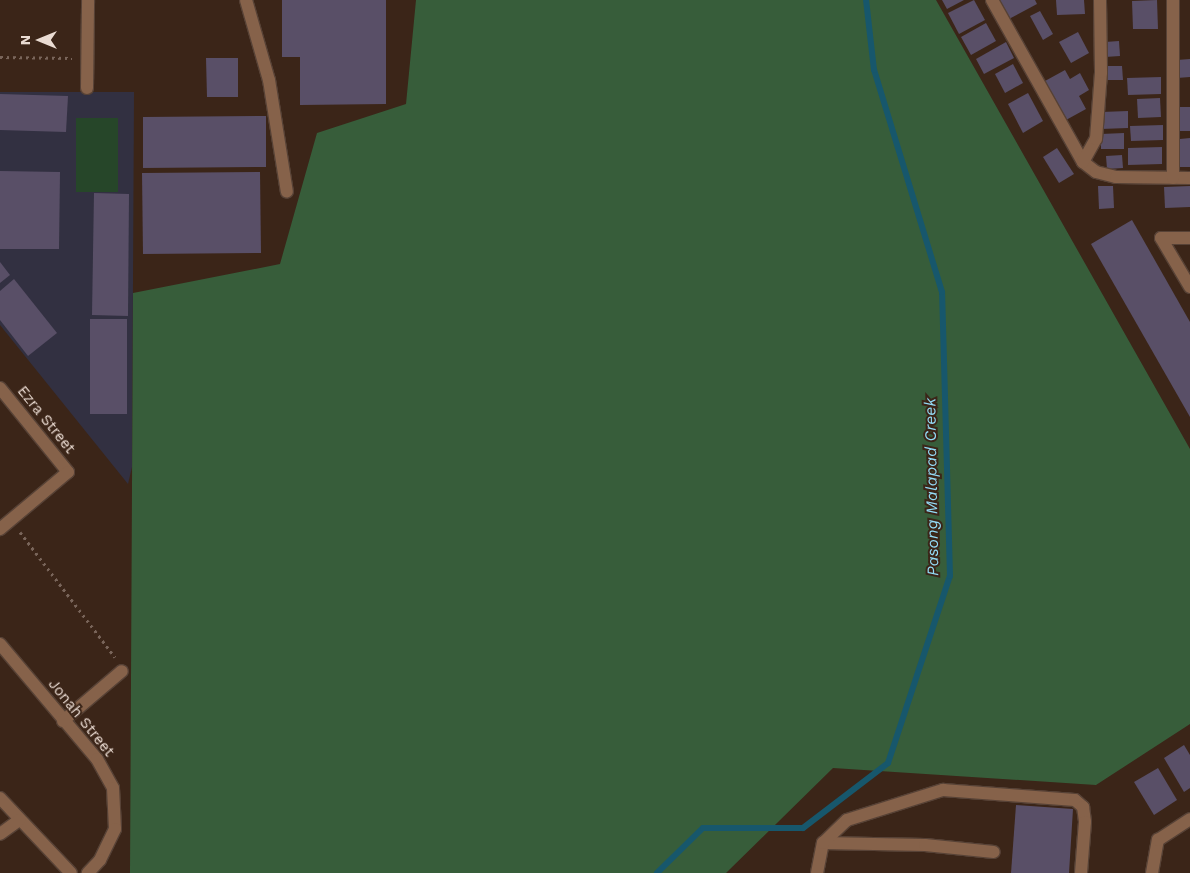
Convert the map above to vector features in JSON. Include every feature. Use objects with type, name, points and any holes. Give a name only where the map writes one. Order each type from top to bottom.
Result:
[{"type":"street","points":[[87,88],[88,0]]},
{"type":"street","points":[[246,0],[269,80],[287,192]]},
{"type":"street","points":[[992,0],[1083,162],[1104,175],[1190,178]]},
{"type":"street","points":[[1083,162],[1096,140],[1100,72],[1100,0]]},
{"type":"street","points":[[1172,0],[1173,178]]},
{"type":"street","points":[[1190,238],[1161,238],[1190,288]]},
{"type":"street","name":"Ezra Street","points":[[0,388],[68,472],[11,520]]},
{"type":"street","points":[[0,529],[11,520]]},
{"type":"street","name":"Jonah Street","points":[[0,644],[97,759],[113,788],[115,829],[100,860],[88,873]]},
{"type":"street","points":[[63,721],[122,671]]},
{"type":"street","points":[[817,873],[823,843],[847,820],[932,792],[1075,800],[1083,807],[1085,822],[1081,873]]},
{"type":"street","points":[[0,798],[18,820],[70,873]]},
{"type":"street","points":[[1152,873],[1153,854],[1158,840],[1190,819]]},
{"type":"street","points":[[0,834],[18,820]]},
{"type":"street","points":[[823,843],[925,845],[994,852]]},
{"type":"path","points":[[0,56],[87,59]]},
{"type":"path","points":[[11,520],[111,650],[122,671]]},
{"type":"shaded area","points":[[0,92],[134,92],[132,467],[128,484],[0,325]]},
{"type":"green space","points":[[416,0],[936,0],[1190,449],[1190,724],[1096,785],[833,768],[726,873],[130,873],[133,293],[280,264],[317,133],[406,104]]},
{"type":"green space","points":[[76,118],[118,118],[118,192],[76,192]]},
{"type":"building","points":[[282,0],[386,0],[386,104],[300,105],[300,57],[282,57]]},
{"type":"building","points":[[942,0],[964,0],[947,9]]},
{"type":"building","points":[[974,0],[985,20],[959,34],[948,13]]},
{"type":"building","points":[[996,0],[1035,0],[1037,4],[1007,20]]},
{"type":"building","points":[[1056,0],[1084,0],[1085,14],[1057,15]]},
{"type":"building","points":[[1157,0],[1158,29],[1133,29],[1132,1]]},
{"type":"building","points":[[1040,11],[1053,34],[1043,40],[1030,16]]},
{"type":"building","points":[[986,23],[996,41],[971,55],[961,37]]},
{"type":"building","points":[[1078,32],[1089,53],[1071,63],[1059,42]]},
{"type":"building","points":[[1119,41],[1120,56],[1105,57],[1105,42]]},
{"type":"building","points":[[1006,42],[1014,58],[984,74],[976,59]]},
{"type":"building","points":[[206,58],[238,58],[238,97],[207,97]]},
{"type":"building","points":[[1190,59],[1190,77],[1177,78],[1177,60]]},
{"type":"building","points":[[1013,64],[1023,83],[1005,93],[995,74]]},
{"type":"building","points":[[1104,66],[1122,66],[1123,80],[1105,80]]},
{"type":"building","points":[[1065,70],[1070,79],[1080,73],[1089,90],[1079,96],[1086,109],[1066,120],[1045,81]]},
{"type":"building","points":[[1161,77],[1161,94],[1128,95],[1127,78]]},
{"type":"building","points":[[1028,93],[1043,121],[1023,133],[1008,104]]},
{"type":"building","points":[[0,94],[68,96],[66,132],[0,130]]},
{"type":"building","points":[[1160,98],[1161,117],[1138,118],[1137,99]]},
{"type":"building","points":[[1176,107],[1190,107],[1190,131],[1177,131]]},
{"type":"building","points":[[1128,111],[1128,128],[1101,129],[1101,112]]},
{"type":"building","points":[[266,116],[266,167],[143,168],[143,117]]},
{"type":"building","points":[[1163,125],[1163,140],[1131,141],[1130,126]]},
{"type":"building","points":[[1124,133],[1124,149],[1101,149],[1101,134]]},
{"type":"building","points":[[1190,138],[1190,167],[1180,167],[1180,139]]},
{"type":"building","points":[[1162,147],[1162,164],[1128,165],[1128,148]]},
{"type":"building","points":[[1057,148],[1074,174],[1059,183],[1043,157]]},
{"type":"building","points":[[1122,155],[1123,168],[1107,169],[1106,156]]},
{"type":"building","points":[[0,171],[60,172],[59,249],[0,249]]},
{"type":"building","points":[[260,172],[261,253],[143,254],[142,173]]},
{"type":"building","points":[[1098,186],[1113,186],[1114,208],[1099,209]]},
{"type":"building","points":[[1190,186],[1190,207],[1165,208],[1164,187]]},
{"type":"building","points":[[94,193],[129,194],[128,316],[92,315]]},
{"type":"building","points":[[1132,220],[1190,322],[1190,417],[1091,244]]},
{"type":"building","points":[[0,262],[10,275],[0,283]]},
{"type":"building","points":[[14,279],[57,333],[28,356],[0,320],[0,291]]},
{"type":"building","points":[[90,319],[127,319],[127,414],[90,414]]},
{"type":"building","points":[[1184,745],[1190,755],[1190,788],[1184,792],[1164,758]]},
{"type":"building","points":[[1158,768],[1177,800],[1154,815],[1134,782]]},
{"type":"building","points":[[1016,805],[1073,809],[1069,873],[1011,873]]},
{"type":"waterway","name":"Pasong Malapad Creek","points":[[657,873],[703,828],[803,828],[888,763],[950,576],[942,292],[874,70],[866,0]]}]
